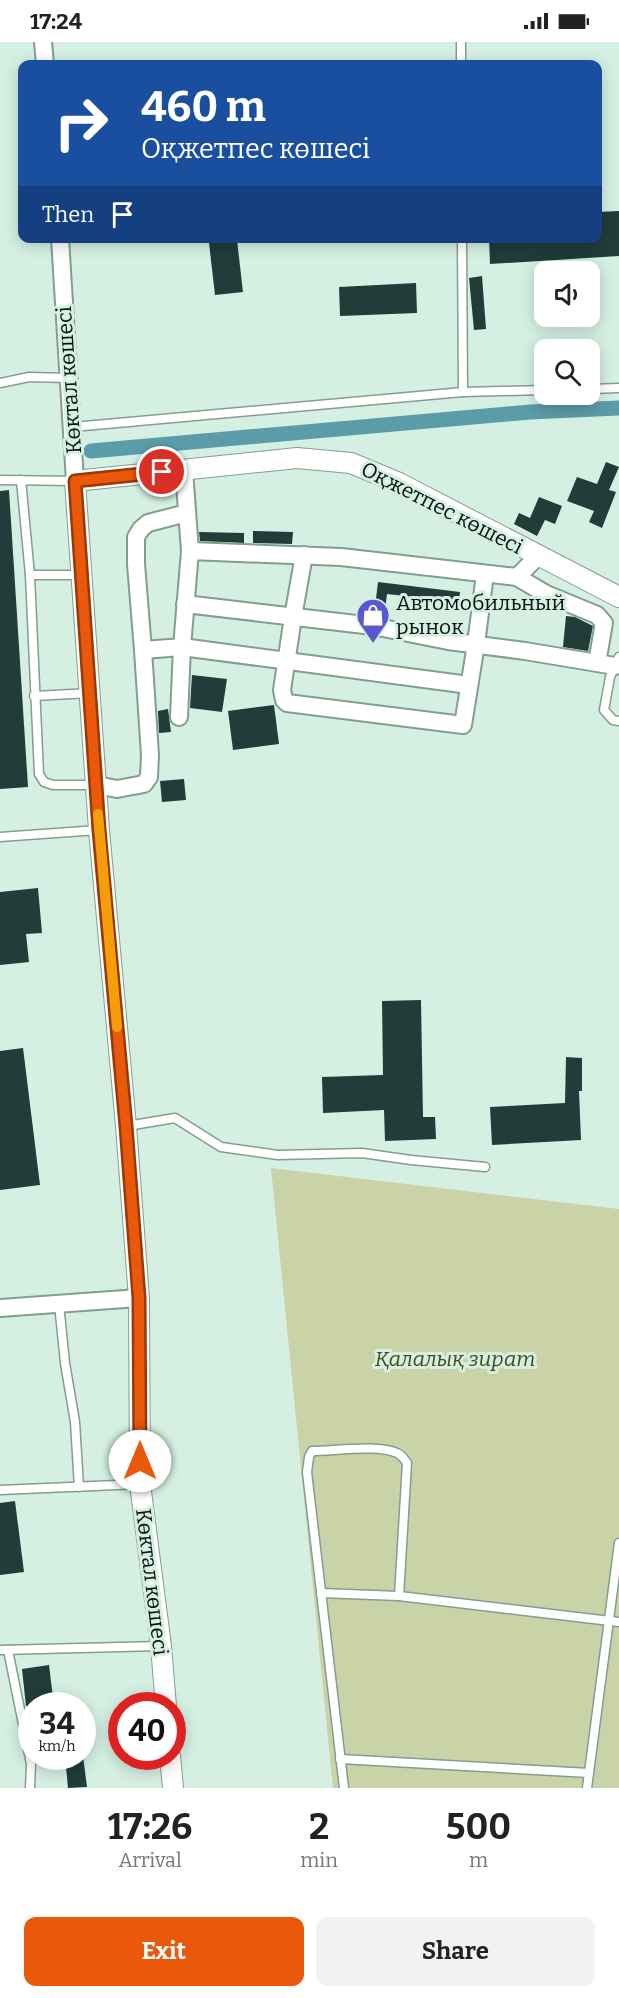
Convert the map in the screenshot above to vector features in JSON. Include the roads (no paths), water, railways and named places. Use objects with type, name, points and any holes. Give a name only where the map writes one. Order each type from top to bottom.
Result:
[{"type":"street","points":[[43,42],[45,60]]},
{"type":"street","name":"Көктал көшесі","points":[[60,243],[99,830],[139,1298],[140,1484],[165,1692]]},
{"type":"street","name":"Оқжетпес көшесі","points":[[75,481],[297,459],[351,463],[399,483],[619,597]]},
{"type":"street","points":[[179,717],[190,551],[184,470]]},
{"type":"street","points":[[97,785],[117,789],[144,784],[149,777],[150,755],[136,537],[148,523],[187,513]]},
{"type":"street","points":[[190,551],[341,557],[517,577],[546,594],[597,615],[604,623],[597,663]]},
{"type":"street","points":[[304,555],[292,617],[282,690],[284,700],[287,703],[463,725],[485,574]]},
{"type":"street","points":[[517,577],[538,556]]},
{"type":"street","points":[[186,604],[373,626],[597,663],[617,662]]},
{"type":"street","points":[[142,650],[182,647],[469,685]]},
{"type":"street","points":[[0,1308],[139,1298]]},
{"type":"street","points":[[171,1770],[173,1788]]},
{"type":"lane","points":[[461,42],[461,60]]},
{"type":"lane","points":[[462,243],[463,392]]},
{"type":"lane","points":[[0,383],[29,377],[69,378]]},
{"type":"lane","points":[[600,389],[619,388]]},
{"type":"lane","points":[[73,427],[463,392],[534,390]]},
{"type":"lane","points":[[0,480],[75,481]]},
{"type":"lane","points":[[21,480],[30,575],[39,774],[44,782],[53,785],[97,785]]},
{"type":"lane","points":[[30,575],[82,575]]},
{"type":"lane","points":[[617,662],[610,677],[604,710],[614,720],[619,721]]},
{"type":"lane","points":[[34,696],[90,693]]},
{"type":"lane","points":[[0,837],[99,830]]},
{"type":"lane","points":[[126,1126],[175,1118],[221,1147],[278,1155],[362,1153],[485,1167]]},
{"type":"lane","points":[[59,1304],[65,1363],[75,1422],[79,1487]]},
{"type":"lane","points":[[344,1788],[307,1472],[312,1451],[372,1448],[396,1452],[403,1456],[407,1463],[399,1596]]},
{"type":"lane","points":[[0,1490],[140,1484]]},
{"type":"lane","points":[[587,1788],[619,1543]]},
{"type":"lane","points":[[321,1593],[399,1596],[619,1622]]},
{"type":"lane","points":[[30,1788],[31,1764],[4,1650],[161,1646]]},
{"type":"lane","points":[[340,1759],[589,1773]]},
{"type":"waterway","points":[[91,451],[530,412],[619,408]]},
{"type":"place","name":"Автомобильный рынок","points":[[373,644]]},
{"type":"park label","name":"Қалалық зират","points":[[455,1359]]}]
